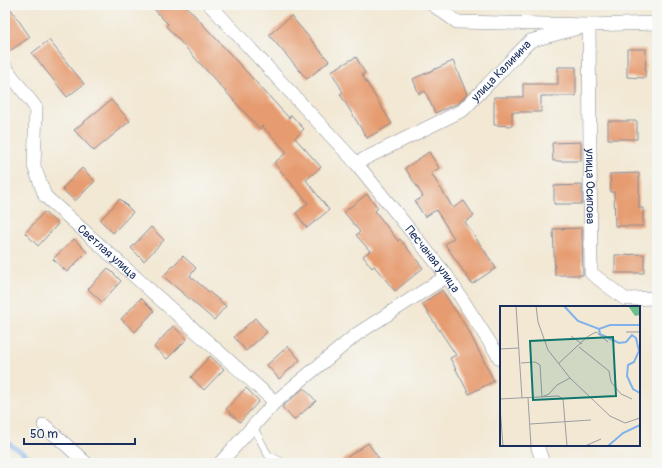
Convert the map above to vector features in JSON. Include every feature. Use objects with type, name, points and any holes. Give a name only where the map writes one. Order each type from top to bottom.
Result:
[{"type":"street","name":"Песчаная улица","points":[[210,5],[356,163],[447,276],[500,358]]},
{"type":"street","name":"улица Калинина","points":[[433,5],[457,22],[589,25],[657,23]]},
{"type":"street","name":"улица Калинина","points":[[356,163],[463,110],[530,41],[589,25]]},
{"type":"street","name":"улица Осипова","points":[[589,25],[591,273],[625,299],[657,298]]},
{"type":"street","name":"Светлая улица","points":[[5,67],[36,108],[34,166],[45,196],[274,402]]},
{"type":"street","points":[[220,463],[274,402],[357,334],[447,276]]},
{"type":"street","points":[[44,425],[86,463]]},
{"type":"street","points":[[537,446],[543,463]]},
{"type":"lane","points":[[253,426],[268,455],[284,463]]},
{"type":"building","points":[[5,5],[8,5],[30,37],[10,51],[5,43]]},
{"type":"building","points":[[150,5],[185,5],[289,118],[291,115],[304,129],[295,138],[321,167],[306,180],[329,210],[307,228],[296,213],[308,203],[274,163],[287,152],[262,126],[260,129],[166,26],[168,24]]},
{"type":"building","points":[[291,16],[329,61],[307,79],[269,35]]},
{"type":"building","points":[[49,40],[84,84],[67,97],[32,53]]},
{"type":"building","points":[[627,49],[646,49],[645,78],[627,77]]},
{"type":"building","points":[[356,57],[365,73],[362,75],[392,124],[367,138],[340,94],[343,92],[331,71]]},
{"type":"building","points":[[453,61],[467,94],[459,103],[435,113],[425,91],[419,94],[413,79]]},
{"type":"building","points":[[558,67],[576,67],[576,96],[541,96],[541,112],[512,112],[512,126],[494,125],[494,97],[523,97],[523,84],[558,84]]},
{"type":"building","points":[[111,100],[130,121],[94,151],[74,130]]},
{"type":"building","points":[[608,121],[637,121],[637,139],[608,139]]},
{"type":"building","points":[[581,142],[581,161],[553,161],[552,143]]},
{"type":"building","points":[[429,152],[439,168],[431,173],[453,208],[464,201],[474,216],[465,222],[496,268],[472,284],[445,244],[454,238],[436,210],[425,217],[415,202],[423,196],[405,168]]},
{"type":"building","points":[[82,168],[95,181],[75,201],[62,189]]},
{"type":"building","points":[[639,173],[639,208],[643,208],[643,226],[615,226],[614,192],[611,192],[610,174]]},
{"type":"building","points":[[582,185],[582,204],[554,204],[554,186]]},
{"type":"building","points":[[367,194],[378,208],[375,211],[398,241],[400,239],[423,268],[395,291],[374,266],[372,268],[363,256],[370,251],[356,235],[360,232],[344,212]]},
{"type":"building","points":[[120,199],[133,212],[113,233],[100,220]]},
{"type":"building","points":[[44,212],[58,224],[38,246],[25,233]]},
{"type":"building","points":[[151,227],[164,240],[144,261],[131,248]]},
{"type":"building","points":[[582,228],[583,275],[555,275],[553,229]]},
{"type":"building","points":[[74,239],[87,252],[67,272],[53,259]]},
{"type":"building","points":[[644,254],[644,273],[615,273],[615,255]]},
{"type":"building","points":[[183,256],[196,268],[190,276],[226,306],[214,320],[163,276]]},
{"type":"building","points":[[108,268],[121,281],[102,302],[88,289]]},
{"type":"building","points":[[442,290],[468,330],[494,381],[469,394],[450,358],[456,355],[422,304]]},
{"type":"building","points":[[141,298],[154,311],[135,332],[121,319]]},
{"type":"building","points":[[255,318],[267,332],[246,351],[234,337]]},
{"type":"building","points":[[173,326],[187,339],[167,359],[154,347]]},
{"type":"building","points":[[288,346],[300,360],[279,379],[267,365]]},
{"type":"building","points":[[210,356],[224,369],[204,390],[191,377]]},
{"type":"building","points":[[246,388],[259,401],[240,422],[226,409]]},
{"type":"building","points":[[304,388],[316,401],[294,420],[282,407]]},
{"type":"building","points":[[368,443],[382,463],[339,463]]},
{"type":"waterway","points":[[5,441],[38,463]]}]
